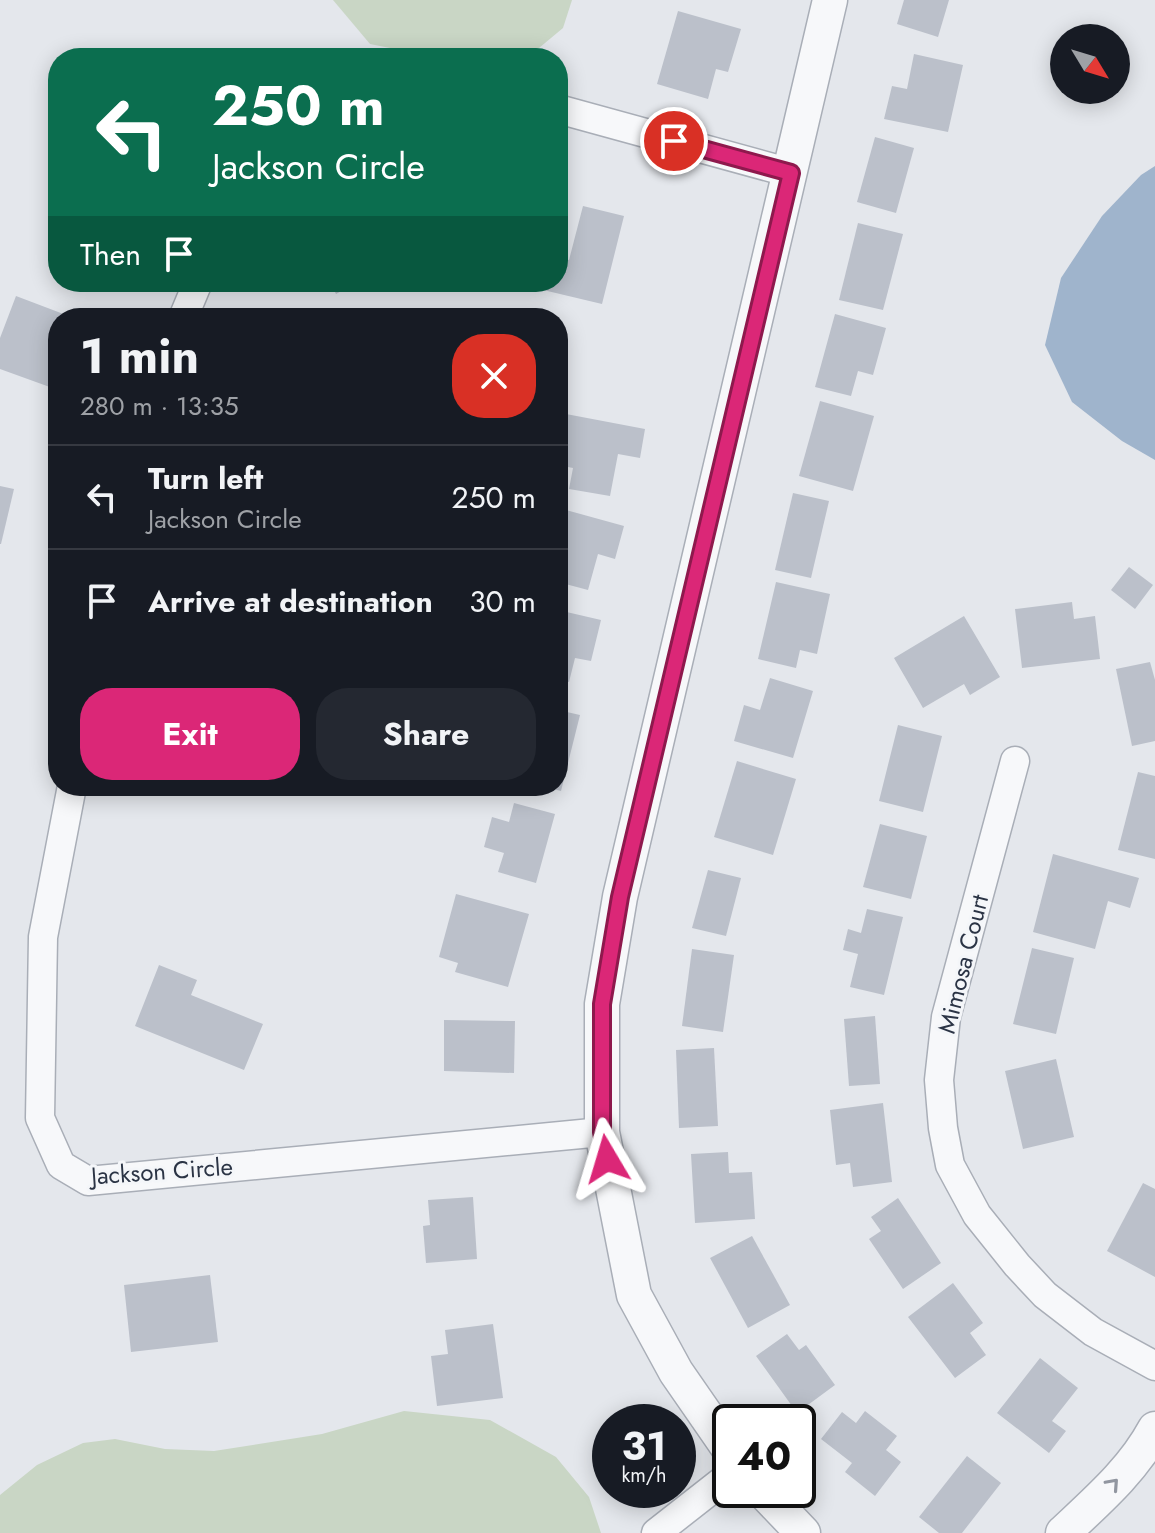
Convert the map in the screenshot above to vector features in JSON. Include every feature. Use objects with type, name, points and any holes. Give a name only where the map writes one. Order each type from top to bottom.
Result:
[{"type":"street","points":[[712,1424],[676,1372],[634,1295],[602,1132],[602,1004],[620,897],[830,0]]},
{"type":"street","points":[[568,112],[791,173]]},
{"type":"street","name":"Mimosa Court","points":[[1015,761],[946,1017],[939,1080],[950,1165],[977,1215],[1045,1295],[1093,1332],[1155,1366]]},
{"type":"street","name":"Jackson Circle","points":[[70,796],[43,937],[40,1043],[40,1118],[61,1165],[88,1181],[602,1132]]},
{"type":"street","points":[[1063,1533],[1110,1488],[1146,1445],[1155,1429]]},
{"type":"street","points":[[656,1533],[712,1489]]},
{"type":"street","points":[[779,1508],[803,1533]]},
{"type":"green space","points":[[333,0],[572,0],[563,28],[539,48],[390,48],[370,44]]},
{"type":"green space","points":[[404,1411],[490,1420],[556,1457],[589,1497],[601,1533],[0,1533],[0,1495],[37,1465],[83,1443],[115,1439],[165,1449],[214,1451],[322,1434]]},
{"type":"water","points":[[1155,166],[1155,460],[1122,441],[1072,402],[1045,345],[1061,278],[1102,216],[1141,175]]},
{"type":"building","points":[[904,0],[949,0],[938,37],[897,24]]},
{"type":"building","points":[[678,11],[741,29],[728,72],[716,69],[708,99],[657,84]]},
{"type":"building","points":[[914,54],[963,65],[948,132],[884,119],[892,86],[907,89]]},
{"type":"building","points":[[875,137],[914,148],[896,213],[857,202]]},
{"type":"building","points":[[583,206],[624,216],[602,304],[552,292],[568,292],[569,260]]},
{"type":"building","points":[[858,223],[903,234],[883,310],[839,300]]},
{"type":"building","points":[[16,296],[48,308],[48,386],[0,369],[0,338]]},
{"type":"building","points":[[835,314],[886,328],[873,375],[858,371],[851,396],[815,387]]},
{"type":"building","points":[[820,401],[874,416],[853,491],[799,476]]},
{"type":"building","points":[[568,414],[645,429],[640,458],[618,454],[610,496],[569,489],[573,468],[568,467]]},
{"type":"building","points":[[0,486],[14,489],[1,544],[0,544]]},
{"type":"building","points":[[793,493],[829,501],[811,578],[775,570]]},
{"type":"building","points":[[568,511],[624,526],[615,559],[598,554],[588,590],[568,585]]},
{"type":"building","points":[[1129,567],[1153,585],[1135,609],[1111,590]]},
{"type":"building","points":[[776,582],[830,594],[817,654],[800,650],[796,668],[758,659]]},
{"type":"building","points":[[1072,602],[1074,619],[1095,616],[1100,659],[1022,668],[1015,609]]},
{"type":"building","points":[[568,612],[601,620],[591,661],[575,658],[569,682]]},
{"type":"building","points":[[964,616],[1000,677],[970,695],[964,684],[923,708],[894,658]]},
{"type":"building","points":[[1150,662],[1155,680],[1155,741],[1132,746],[1116,669]]},
{"type":"building","points":[[770,678],[813,691],[793,758],[734,741],[744,705],[760,710]]},
{"type":"building","points":[[568,712],[580,715],[568,763]]},
{"type":"building","points":[[898,725],[942,736],[923,812],[879,801]]},
{"type":"building","points":[[737,761],[796,779],[773,855],[714,837]]},
{"type":"building","points":[[1138,772],[1155,776],[1155,859],[1118,850]]},
{"type":"building","points":[[514,803],[555,814],[536,883],[498,872],[504,853],[484,847],[492,817],[509,822]]},
{"type":"building","points":[[880,824],[927,836],[911,899],[863,887]]},
{"type":"building","points":[[1053,854],[1139,878],[1130,908],[1108,901],[1095,949],[1033,932]]},
{"type":"building","points":[[708,870],[741,878],[726,936],[692,928]]},
{"type":"building","points":[[456,894],[529,914],[508,987],[455,972],[458,963],[439,957]]},
{"type":"building","points":[[867,909],[903,917],[884,995],[850,987],[858,954],[843,950],[848,929],[861,933]]},
{"type":"building","points":[[1032,948],[1074,958],[1056,1034],[1013,1024]]},
{"type":"building","points":[[692,949],[734,955],[723,1032],[682,1026]]},
{"type":"building","points":[[159,965],[197,980],[191,995],[263,1024],[244,1070],[135,1026]]},
{"type":"building","points":[[875,1016],[880,1084],[849,1086],[844,1019]]},
{"type":"building","points":[[444,1020],[515,1021],[514,1073],[444,1071]]},
{"type":"building","points":[[714,1048],[718,1126],[679,1128],[676,1050]]},
{"type":"building","points":[[1056,1059],[1074,1137],[1023,1149],[1005,1071]]},
{"type":"building","points":[[883,1103],[892,1182],[853,1187],[850,1163],[836,1165],[830,1110]]},
{"type":"building","points":[[728,1152],[729,1173],[752,1172],[755,1219],[695,1223],[691,1154]]},
{"type":"building","points":[[1143,1183],[1155,1189],[1155,1277],[1107,1251]]},
{"type":"building","points":[[473,1197],[477,1259],[426,1263],[423,1226],[430,1225],[428,1200]]},
{"type":"building","points":[[898,1198],[941,1263],[903,1289],[869,1239],[881,1231],[871,1217]]},
{"type":"building","points":[[752,1236],[790,1305],[748,1328],[710,1258]]},
{"type":"building","points":[[210,1275],[218,1342],[131,1352],[124,1285]]},
{"type":"building","points":[[953,1283],[983,1323],[970,1333],[986,1355],[955,1378],[908,1317]]},
{"type":"building","points":[[493,1324],[503,1398],[437,1406],[431,1356],[448,1354],[445,1330]]},
{"type":"building","points":[[787,1334],[799,1350],[806,1345],[835,1385],[809,1404],[791,1404],[756,1356]]},
{"type":"building","points":[[1040,1358],[1078,1388],[1052,1421],[1066,1431],[1049,1453],[997,1413]]},
{"type":"building","points":[[865,1411],[897,1436],[886,1450],[901,1462],[875,1496],[845,1472],[852,1463],[821,1439],[842,1412],[856,1423]]},
{"type":"building","points":[[967,1456],[1001,1483],[962,1533],[939,1533],[919,1517]]},
{"type":"route","points":[[607,1159],[602,1132],[602,1004],[620,897],[791,173],[674,141]]}]
